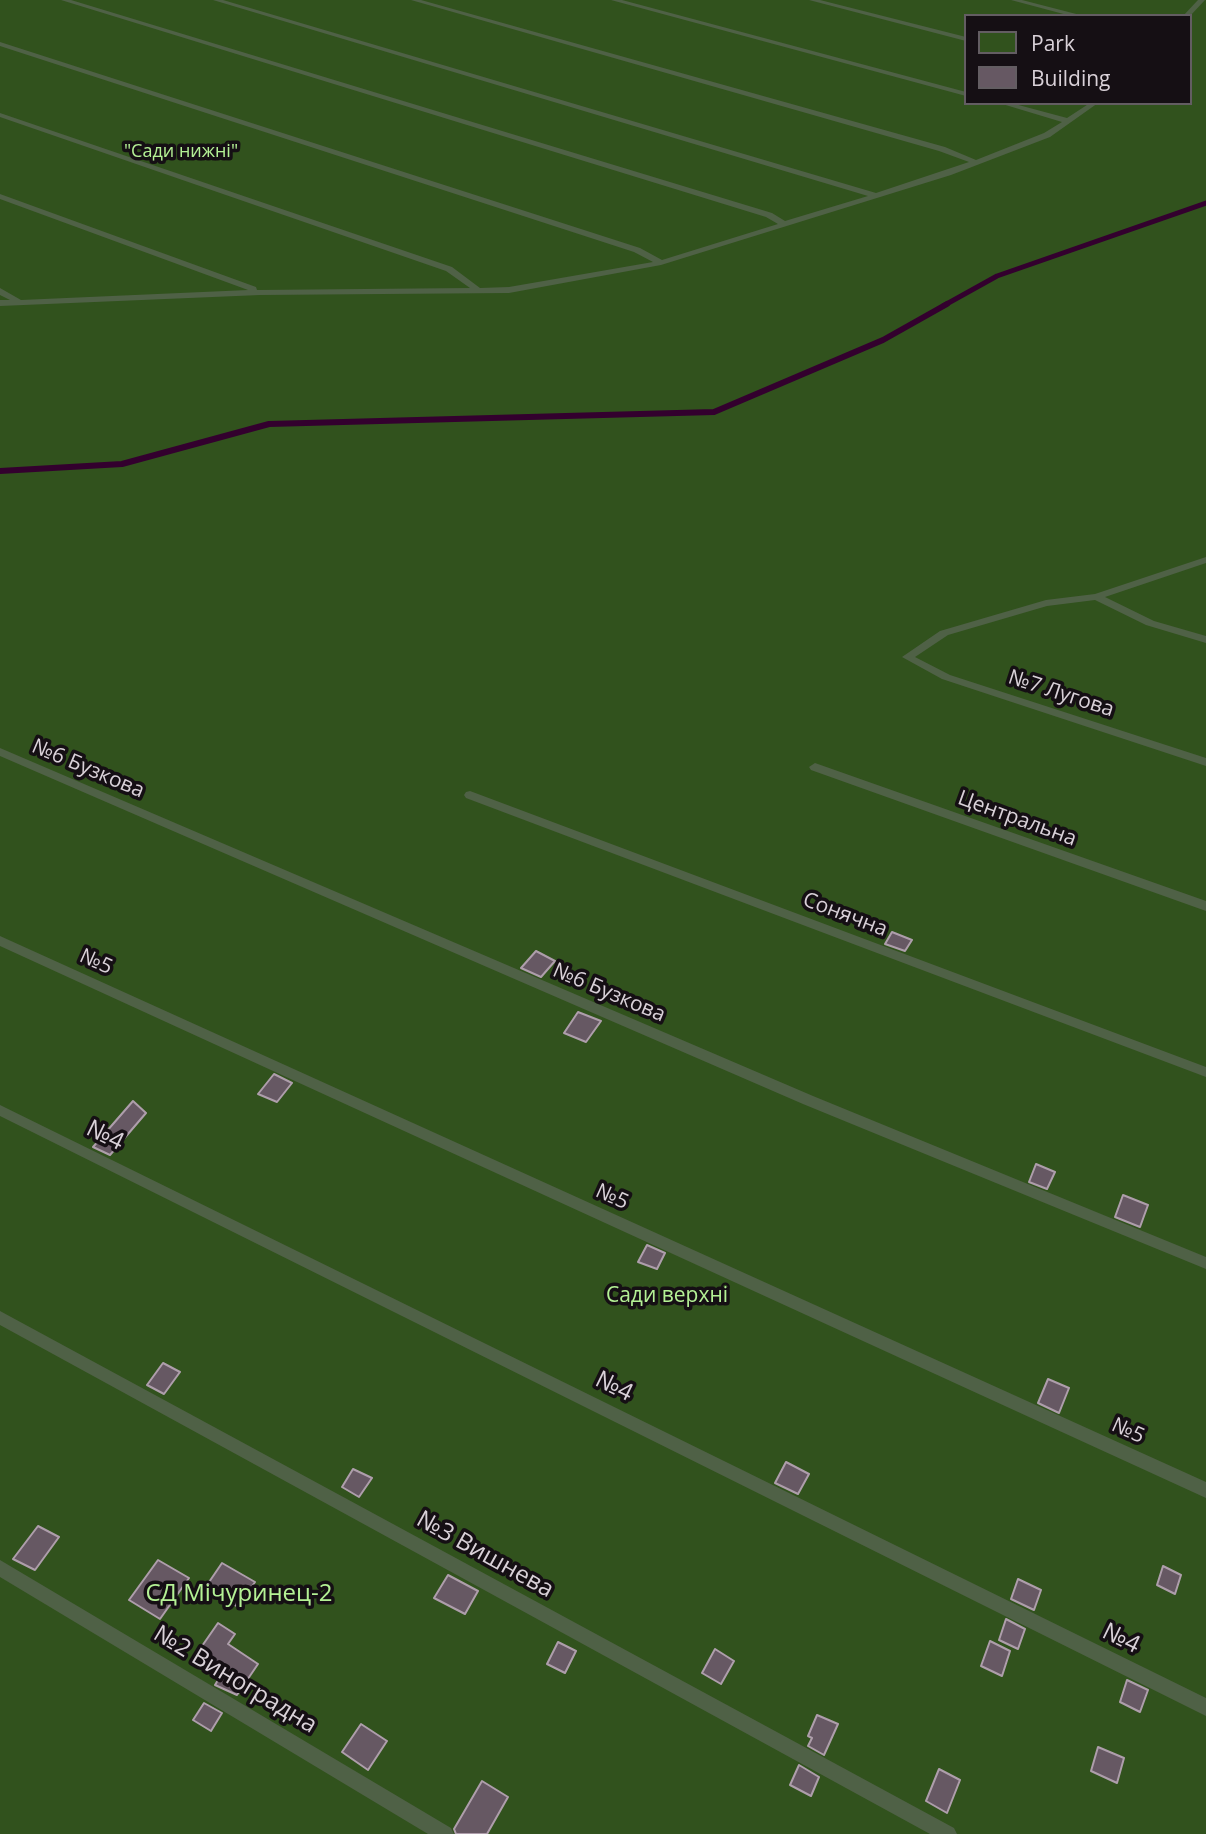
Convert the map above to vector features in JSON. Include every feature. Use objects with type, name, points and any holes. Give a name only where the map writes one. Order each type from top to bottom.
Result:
[{"type":"lane","points":[[64,0],[769,215],[784,224]]},
{"type":"lane","points":[[216,0],[875,195]]},
{"type":"lane","points":[[414,0],[942,149],[975,162]]},
{"type":"lane","points":[[614,0],[964,93]]},
{"type":"lane","points":[[812,0],[964,38]]},
{"type":"lane","points":[[1014,0],[1073,14]]},
{"type":"lane","points":[[1188,14],[1202,0]]},
{"type":"lane","points":[[0,44],[625,246],[661,263]]},
{"type":"lane","points":[[1009,105],[1068,121]]},
{"type":"lane","points":[[0,303],[260,292],[509,290],[661,263],[975,162],[1047,135],[1092,105]]},
{"type":"lane","points":[[0,115],[449,269],[478,290]]},
{"type":"lane","points":[[0,197],[260,292]]},
{"type":"lane","points":[[0,291],[19,302]]},
{"type":"lane","points":[[907,657],[944,633],[1046,603],[1096,597],[1206,560]]},
{"type":"lane","points":[[1096,597],[1150,623],[1206,640]]},
{"type":"lane","name":"№7 Лугова","points":[[907,657],[946,677],[1206,762]]},
{"type":"lane","name":"№6 Бузкова","points":[[0,752],[798,1096],[1206,1263]]},
{"type":"lane","name":"Центральна","points":[[815,767],[1206,906]]},
{"type":"lane","name":"Сонячна","points":[[470,795],[1206,1072]]},
{"type":"lane","name":"№5","points":[[0,942],[1206,1490]]},
{"type":"lane","name":"№4","points":[[0,1110],[1206,1707]]},
{"type":"lane","name":"№3 Вишнева","points":[[0,1318],[948,1834]]},
{"type":"lane","name":"№2 Виноградна","points":[[0,1568],[445,1834]]},
{"type":"green space","name":"Сади верхні","points":[[0,0],[1206,0],[1206,1834],[0,1834]]},
{"type":"building","points":[[892,932],[912,940],[905,951],[885,944]]},
{"type":"building","points":[[536,951],[555,961],[541,977],[521,968]]},
{"type":"building","points":[[578,1012],[601,1021],[586,1042],[564,1033]]},
{"type":"building","points":[[274,1074],[292,1083],[277,1102],[258,1094]]},
{"type":"building","points":[[133,1101],[146,1113],[110,1155],[93,1147]]},
{"type":"building","points":[[1036,1164],[1055,1172],[1047,1189],[1029,1182]]},
{"type":"building","points":[[1123,1195],[1148,1205],[1140,1227],[1115,1217]]},
{"type":"building","points":[[647,1245],[665,1253],[657,1269],[638,1262]]},
{"type":"building","points":[[163,1363],[180,1372],[164,1394],[147,1385]]},
{"type":"building","points":[[1048,1379],[1069,1388],[1059,1413],[1038,1403]]},
{"type":"building","points":[[786,1462],[809,1474],[798,1494],[775,1483]]},
{"type":"building","points":[[353,1469],[372,1478],[359,1497],[342,1487]]},
{"type":"building","points":[[38,1526],[59,1537],[35,1570],[13,1559]]},
{"type":"building","points":[[158,1560],[189,1578],[160,1619],[129,1600]]},
{"type":"building","points":[[222,1563],[255,1582],[238,1607],[205,1588]]},
{"type":"building","points":[[1163,1566],[1181,1575],[1175,1594],[1157,1585]]},
{"type":"building","points":[[448,1575],[478,1591],[465,1614],[434,1598]]},
{"type":"building","points":[[1018,1579],[1041,1590],[1034,1610],[1011,1599]]},
{"type":"building","points":[[1006,1619],[1025,1629],[1018,1649],[999,1640]]},
{"type":"building","points":[[218,1623],[235,1634],[228,1644],[258,1664],[237,1695],[215,1685],[221,1675],[193,1659]]},
{"type":"building","points":[[990,1641],[1010,1651],[1002,1676],[981,1666]]},
{"type":"building","points":[[558,1642],[576,1651],[565,1673],[547,1664]]},
{"type":"building","points":[[715,1649],[734,1661],[721,1684],[702,1673]]},
{"type":"building","points":[[1127,1680],[1148,1690],[1140,1712],[1120,1702]]},
{"type":"building","points":[[204,1703],[222,1713],[211,1731],[193,1720]]},
{"type":"building","points":[[817,1715],[838,1724],[824,1755],[808,1746],[812,1738],[808,1736]]},
{"type":"building","points":[[361,1724],[387,1741],[368,1770],[342,1752]]},
{"type":"building","points":[[1098,1747],[1124,1758],[1117,1783],[1091,1771]]},
{"type":"building","points":[[799,1765],[819,1777],[811,1796],[790,1785]]},
{"type":"building","points":[[939,1769],[960,1780],[947,1813],[926,1801]]},
{"type":"building","points":[[482,1781],[508,1797],[487,1834],[456,1834],[454,1829]]},
{"type":"waterway","points":[[943,306],[997,276],[1206,203]]},
{"type":"waterway","points":[[0,471],[122,464],[269,424],[714,412],[883,340],[947,304]]},
{"type":"park label","name":"\"Сади нижні\"","points":[[181,152]]},
{"type":"park label","name":"СД Мічуринец-2","points":[[239,1594]]}]
